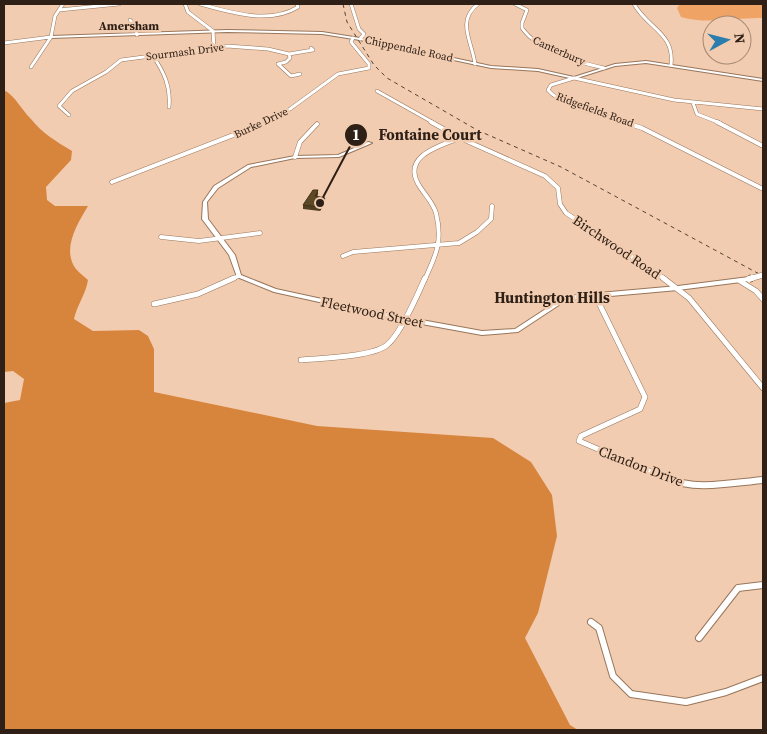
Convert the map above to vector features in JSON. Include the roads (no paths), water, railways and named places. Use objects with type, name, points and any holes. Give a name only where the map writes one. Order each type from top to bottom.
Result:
[{"type":"street","points":[[32,67],[51,37],[55,16],[63,4]]},
{"type":"street","points":[[59,10],[119,4]]},
{"type":"street","points":[[185,4],[188,12],[213,31],[214,48]]},
{"type":"street","points":[[200,4],[238,13],[274,16],[287,15],[298,7],[297,4]]},
{"type":"street","points":[[351,4],[359,29],[364,34],[360,39]]},
{"type":"street","points":[[474,64],[465,21],[470,10],[478,4]]},
{"type":"street","name":"Canterbury","points":[[515,4],[527,10],[522,22],[522,28],[531,40],[592,66],[604,68]]},
{"type":"street","points":[[634,4],[642,19],[668,39],[672,54],[671,65]]},
{"type":"street","points":[[130,20],[135,26],[137,35]]},
{"type":"street","name":"Chippendale Road","points":[[51,37],[213,31],[310,32],[360,39],[491,67],[538,70],[643,94],[694,103],[763,110]]},
{"type":"street","points":[[4,43],[51,37]]},
{"type":"street","name":"Burke Drive","points":[[112,182],[263,124],[290,110],[338,74],[370,68],[369,64],[351,42],[354,38]]},
{"type":"street","name":"Sourmash Drive","points":[[70,115],[59,106],[63,97],[77,85],[112,70],[121,60],[230,46],[279,51],[290,54]]},
{"type":"street","points":[[300,74],[291,76],[278,64],[286,62],[290,58],[290,54],[313,51]]},
{"type":"street","points":[[153,56],[169,84],[171,96],[169,107]]},
{"type":"street","name":"Ridgefields Road","points":[[761,188],[650,132],[558,99],[548,90],[551,86],[604,68],[640,62],[671,65],[763,80]]},
{"type":"street","name":"Birchwood Road","points":[[377,91],[460,138],[544,176],[558,188],[560,204],[566,214],[678,288],[689,298],[763,388]]},
{"type":"street","points":[[694,103],[697,114],[714,120],[763,146]]},
{"type":"street","points":[[295,158],[300,142],[316,124]]},
{"type":"street","points":[[301,360],[372,351],[388,344],[405,319],[439,246],[436,211],[417,181],[414,170],[418,161],[433,149],[460,138]]},
{"type":"street","points":[[154,304],[198,294],[239,276],[232,255],[218,239],[205,219],[206,202],[216,187],[250,166],[295,158],[339,156],[370,143]]},
{"type":"street","points":[[342,256],[353,252],[459,243],[478,232],[492,219],[492,206]]},
{"type":"street","points":[[161,237],[199,241],[260,234]]},
{"type":"street","name":"Fleetwood Street","points":[[239,276],[274,290],[405,319],[482,333],[516,331],[560,302],[576,297],[740,281],[763,275]]},
{"type":"street","points":[[740,281],[756,290],[763,299]]},
{"type":"street","name":"Clandon Drive","points":[[595,296],[645,397],[640,409],[581,436],[579,440],[679,484],[697,486],[763,480]]},
{"type":"street","points":[[699,638],[738,588],[763,585]]},
{"type":"street","points":[[591,622],[599,628],[613,676],[631,694],[686,702],[726,692],[763,678]]},
{"type":"railway","points":[[343,4],[347,22],[374,65],[387,78],[477,130],[561,167],[763,276]]},
{"type":"place","name":"Fontaine Court","points":[[320,203]]},
{"type":"district","name":"Amersham","points":[[129,26]]},
{"type":"district","name":"Huntington Hills","points":[[552,297]]}]
